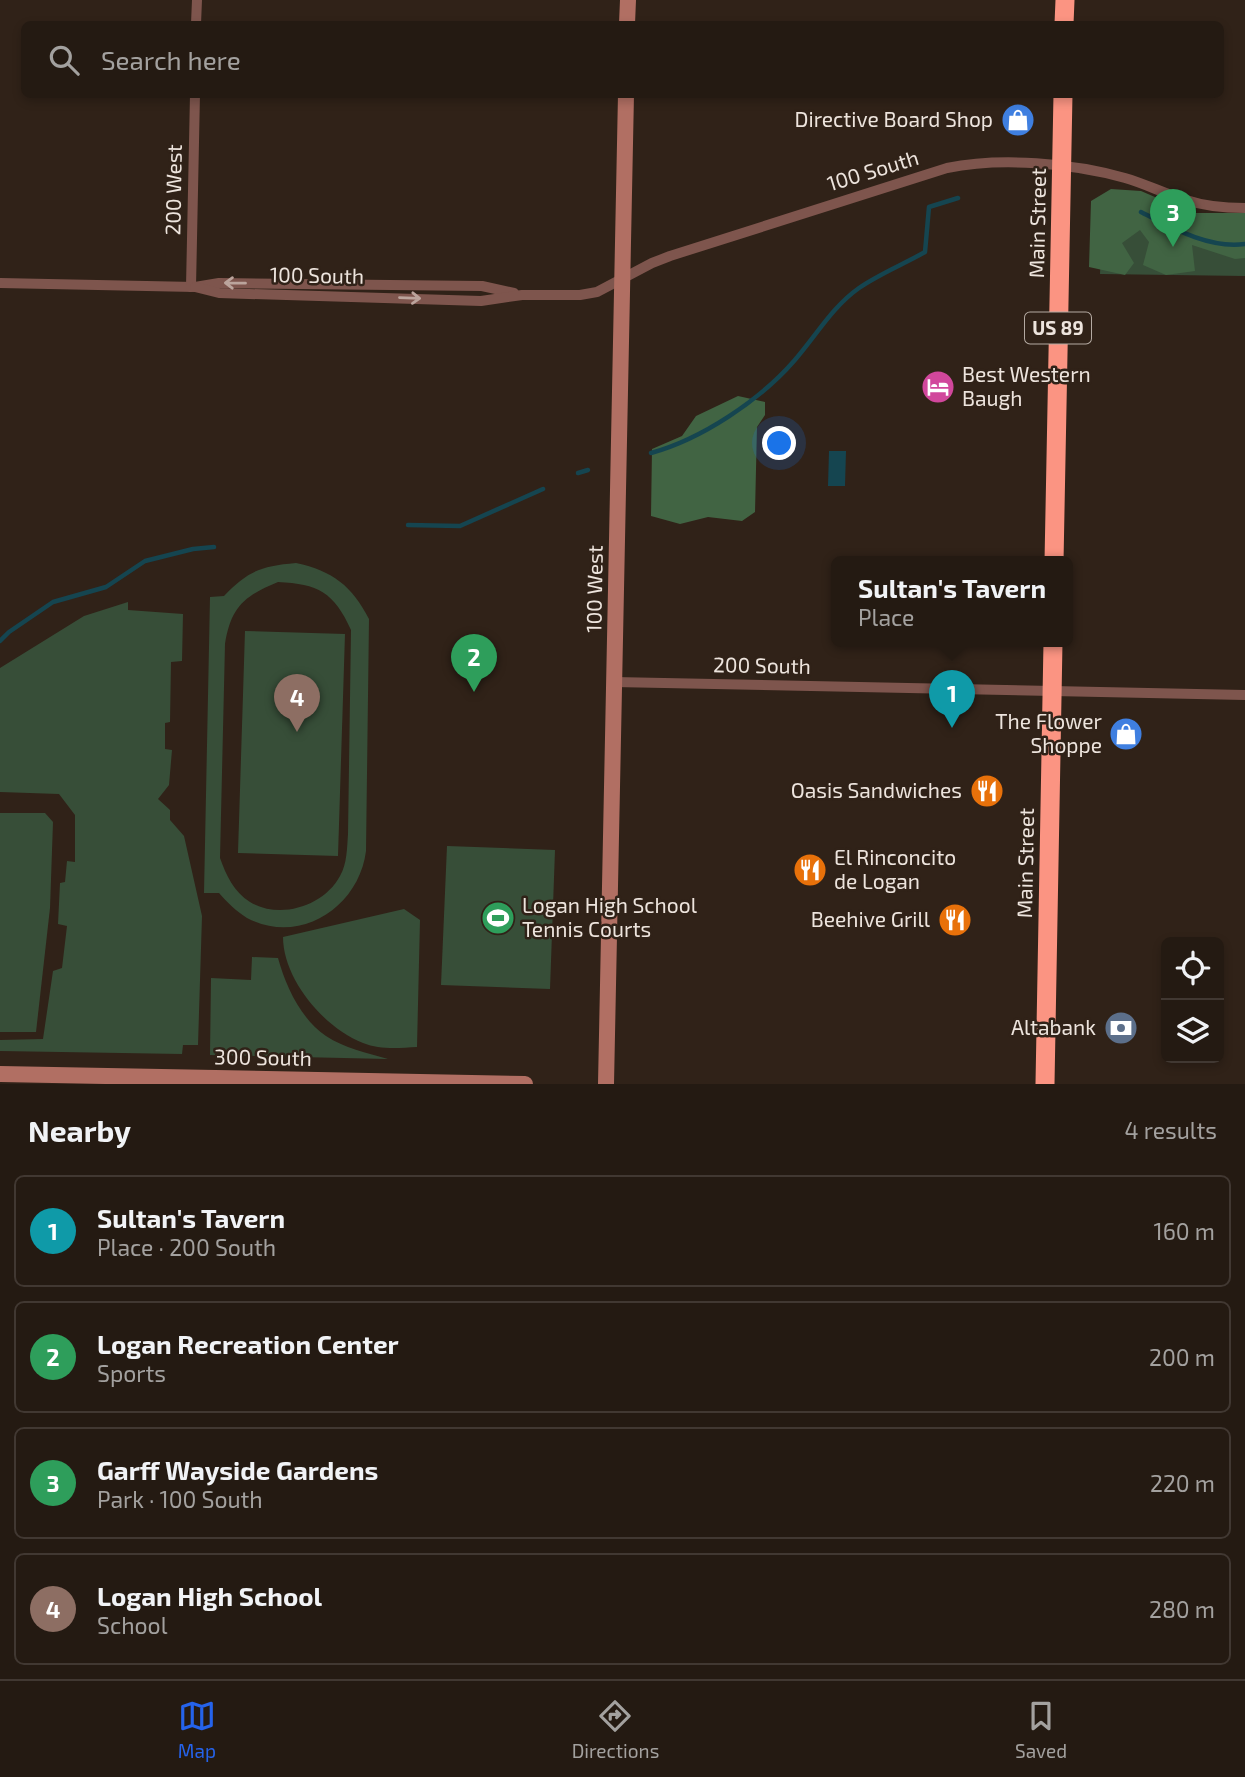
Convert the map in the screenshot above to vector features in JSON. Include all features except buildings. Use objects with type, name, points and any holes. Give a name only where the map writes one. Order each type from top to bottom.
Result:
[{"type":"highway","points":[[1064,21],[1065,0]]},
{"type":"highway","name":"Main Street","points":[[1054,556],[1063,98]]},
{"type":"highway","name":"Main Street","points":[[1045,1084],[1053,647]]},
{"type":"street","points":[[196,21],[197,0]]},
{"type":"street","points":[[627,21],[628,0]]},
{"type":"street","name":"200 West","points":[[193,287],[195,98]]},
{"type":"street","name":"100 West","points":[[606,1084],[626,98]]},
{"type":"street","name":"100 South","points":[[0,283],[193,287],[219,283],[482,286],[522,295],[580,295],[597,292],[670,256],[968,163],[1031,163],[1061,167],[1125,178],[1188,201],[1245,208]]},
{"type":"street","name":"200 South","points":[[614,682],[1245,695]]},
{"type":"street","name":"300 South","points":[[0,1074],[136,1080],[525,1084]]},
{"type":"green space","points":[[1111,189],[1141,191],[1192,213],[1245,213],[1245,258],[1235,259],[1192,245],[1195,271],[1166,275],[1143,265],[1149,242],[1140,230],[1122,243],[1134,263],[1125,275],[1089,267],[1091,201]]},
{"type":"green space","points":[[1103,201],[1245,221],[1245,276],[1100,274]]},
{"type":"green space","points":[[738,396],[765,402],[765,415],[757,427],[755,512],[742,521],[708,517],[680,524],[651,516],[652,449],[682,436],[696,416]]},
{"type":"green space","points":[[284,564],[309,566],[331,576],[356,597],[369,619],[366,851],[361,871],[352,889],[324,916],[306,924],[287,927],[267,925],[247,918],[219,893],[204,893],[210,597],[224,596],[256,571]],"holes":[[[278,582],[323,592],[338,607],[351,630],[348,834],[344,866],[333,886],[323,895],[300,907],[274,910],[250,902],[239,893],[220,858],[225,644],[231,621],[241,604],[256,592]]]},
{"type":"green space","points":[[128,602],[128,610],[183,614],[182,661],[171,662],[170,722],[165,723],[165,749],[172,750],[169,785],[158,799],[170,810],[170,820],[184,836],[202,916],[198,1045],[183,1045],[182,1054],[0,1051],[0,1040],[43,1039],[53,971],[62,968],[67,926],[58,924],[60,883],[65,882],[67,861],[75,862],[75,815],[59,794],[0,792],[0,668],[84,616]]},
{"type":"green space","points":[[245,631],[345,634],[338,856],[238,853]]},
{"type":"green space","points":[[0,813],[45,813],[53,822],[50,908],[36,1032],[0,1032]]},
{"type":"green space","name":"Logan High School Tennis Courts","points":[[447,846],[555,850],[550,989],[441,985]]},
{"type":"green space","points":[[404,909],[420,920],[417,1047],[376,1047],[348,1036],[308,1000],[290,969],[283,937]]},
{"type":"green space","points":[[252,957],[278,958],[296,1002],[309,1021],[326,1036],[348,1047],[388,1059],[210,1055],[211,978],[251,980]]},
{"type":"water","points":[[829,451],[846,451],[845,486],[828,486]]},
{"type":"waterway","points":[[651,453],[710,428],[764,390],[794,361],[849,296],[875,278],[925,252],[929,207],[958,198]]},
{"type":"waterway","points":[[1141,212],[1204,240],[1231,245],[1245,244]]},
{"type":"waterway","points":[[578,473],[588,470]]},
{"type":"waterway","points":[[408,525],[460,526],[543,489]]},
{"type":"waterway","points":[[0,641],[53,602],[106,587],[145,561],[193,549],[214,547]]},
{"type":"place","name":"Directive Board Shop","points":[[1018,120]]},
{"type":"place","name":"Garff Wayside Gardens","points":[[1173,247]]},
{"type":"place","name":"Best Western Baugh","points":[[938,387]]},
{"type":"place","name":"Logan Recreation Center","points":[[474,692]]},
{"type":"place","name":"Sultan's Tavern","points":[[952,728]]},
{"type":"place","name":"Logan High School","points":[[297,732]]},
{"type":"place","name":"The Flower Shoppe","points":[[1126,734]]},
{"type":"place","name":"Oasis Sandwiches","points":[[987,791]]},
{"type":"place","name":"El Rinconcito de Logan","points":[[810,870]]},
{"type":"place","name":"Logan High School Tennis Courts","points":[[498,918]]},
{"type":"place","name":"Beehive Grill","points":[[955,920]]},
{"type":"place","name":"Altabank","points":[[1121,1028]]}]
